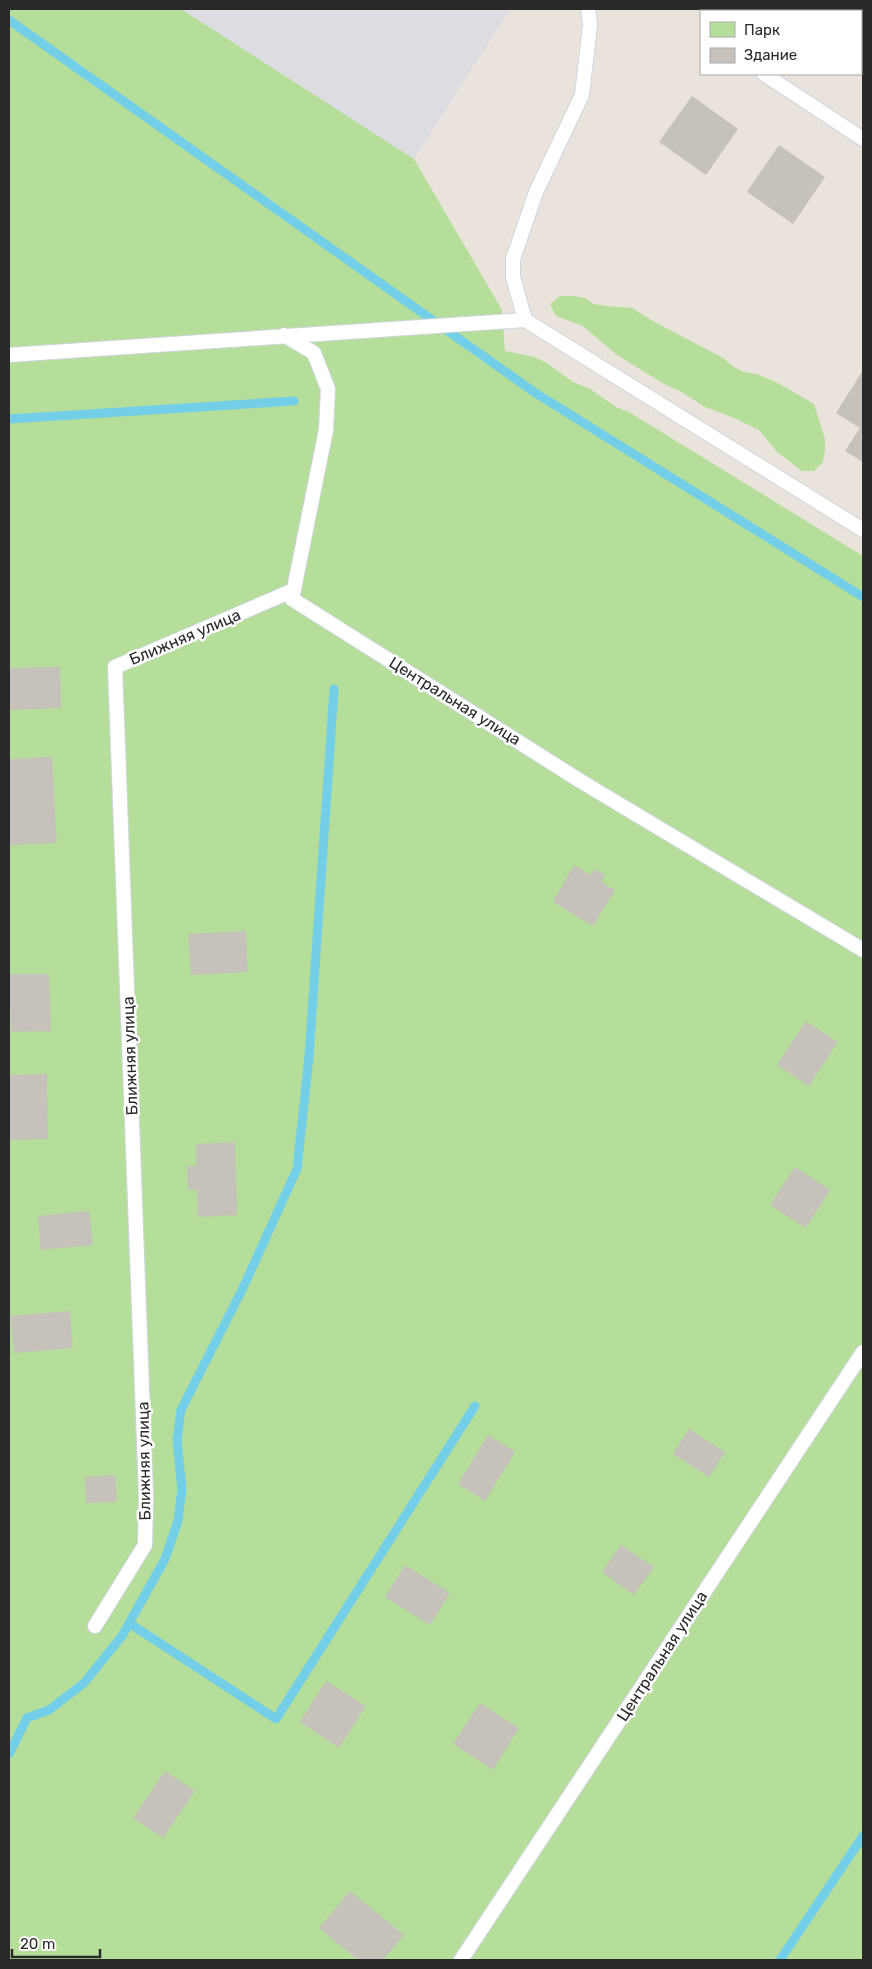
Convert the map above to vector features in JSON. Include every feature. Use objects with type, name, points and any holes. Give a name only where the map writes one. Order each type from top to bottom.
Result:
[{"type":"lane","points":[[525,320],[513,277],[514,260],[536,192],[582,95],[590,25],[588,9]]},
{"type":"lane","points":[[766,75],[863,139]]},
{"type":"lane","points":[[9,355],[525,320],[863,530]]},
{"type":"lane","points":[[284,335],[314,354],[328,389],[326,430],[294,590]]},
{"type":"lane","name":"Центральная улица","points":[[294,590],[292,599],[358,641],[582,782],[863,950]]},
{"type":"lane","name":"Ближняя улица","points":[[95,1626],[145,1545],[146,1506],[115,668],[294,590]]},
{"type":"lane","name":"Центральная улица","points":[[461,1960],[863,1352]]},
{"type":"shaded area","points":[[181,9],[510,9],[414,159]]},
{"type":"green space","points":[[9,9],[181,9],[414,159],[502,310],[505,351],[534,357],[547,363],[573,382],[590,389],[616,407],[629,412],[863,556],[863,1960],[9,1960]]},
{"type":"green space","points":[[560,296],[585,298],[594,304],[606,306],[632,308],[723,358],[734,367],[778,383],[814,404],[825,439],[823,462],[814,471],[802,471],[777,452],[759,430],[705,407],[617,355],[583,326],[556,316],[550,304]]},
{"type":"building","points":[[692,96],[738,129],[706,175],[659,142]]},
{"type":"building","points":[[779,145],[825,177],[793,224],[747,192]]},
{"type":"building","points":[[863,370],[863,462],[845,451],[860,428],[836,413]]},
{"type":"building","points":[[60,667],[61,708],[9,710],[9,668]]},
{"type":"building","points":[[52,757],[57,843],[9,845],[9,759]]},
{"type":"building","points":[[574,865],[591,875],[594,869],[605,875],[601,882],[615,890],[593,926],[553,902]]},
{"type":"building","points":[[246,931],[248,972],[191,975],[188,934]]},
{"type":"building","points":[[9,974],[49,974],[51,1031],[11,1032]]},
{"type":"building","points":[[806,1021],[838,1042],[809,1086],[777,1065]]},
{"type":"building","points":[[47,1074],[48,1139],[9,1140],[9,1075]]},
{"type":"building","points":[[235,1142],[237,1215],[198,1217],[197,1190],[188,1190],[187,1166],[196,1166],[196,1144]]},
{"type":"building","points":[[795,1167],[830,1190],[806,1228],[770,1205]]},
{"type":"building","points":[[89,1211],[93,1245],[41,1250],[38,1216]]},
{"type":"building","points":[[70,1311],[73,1348],[14,1353],[10,1316]]},
{"type":"building","points":[[689,1429],[725,1452],[709,1477],[673,1454]]},
{"type":"building","points":[[488,1435],[515,1452],[485,1501],[458,1484]]},
{"type":"building","points":[[115,1475],[117,1502],[86,1503],[85,1477]]},
{"type":"building","points":[[621,1545],[654,1567],[634,1595],[602,1572]]},
{"type":"building","points":[[405,1565],[450,1593],[430,1625],[385,1597]]},
{"type":"building","points":[[326,1681],[366,1706],[339,1748],[300,1722]]},
{"type":"building","points":[[480,1703],[519,1728],[493,1770],[453,1744]]},
{"type":"building","points":[[165,1771],[195,1791],[163,1838],[133,1818]]},
{"type":"building","points":[[350,1891],[404,1935],[383,1960],[358,1960],[319,1928]]},
{"type":"waterway","points":[[9,20],[534,392],[863,597]]},
{"type":"waterway","points":[[9,419],[294,401]]},
{"type":"waterway","points":[[9,1754],[27,1718],[49,1710],[84,1683],[122,1636],[165,1559],[178,1521],[182,1489],[177,1440],[181,1410],[243,1288],[297,1169],[309,1057],[334,689]]},
{"type":"waterway","points":[[129,1623],[276,1719],[475,1406]]},
{"type":"waterway","points":[[780,1960],[863,1836]]}]
